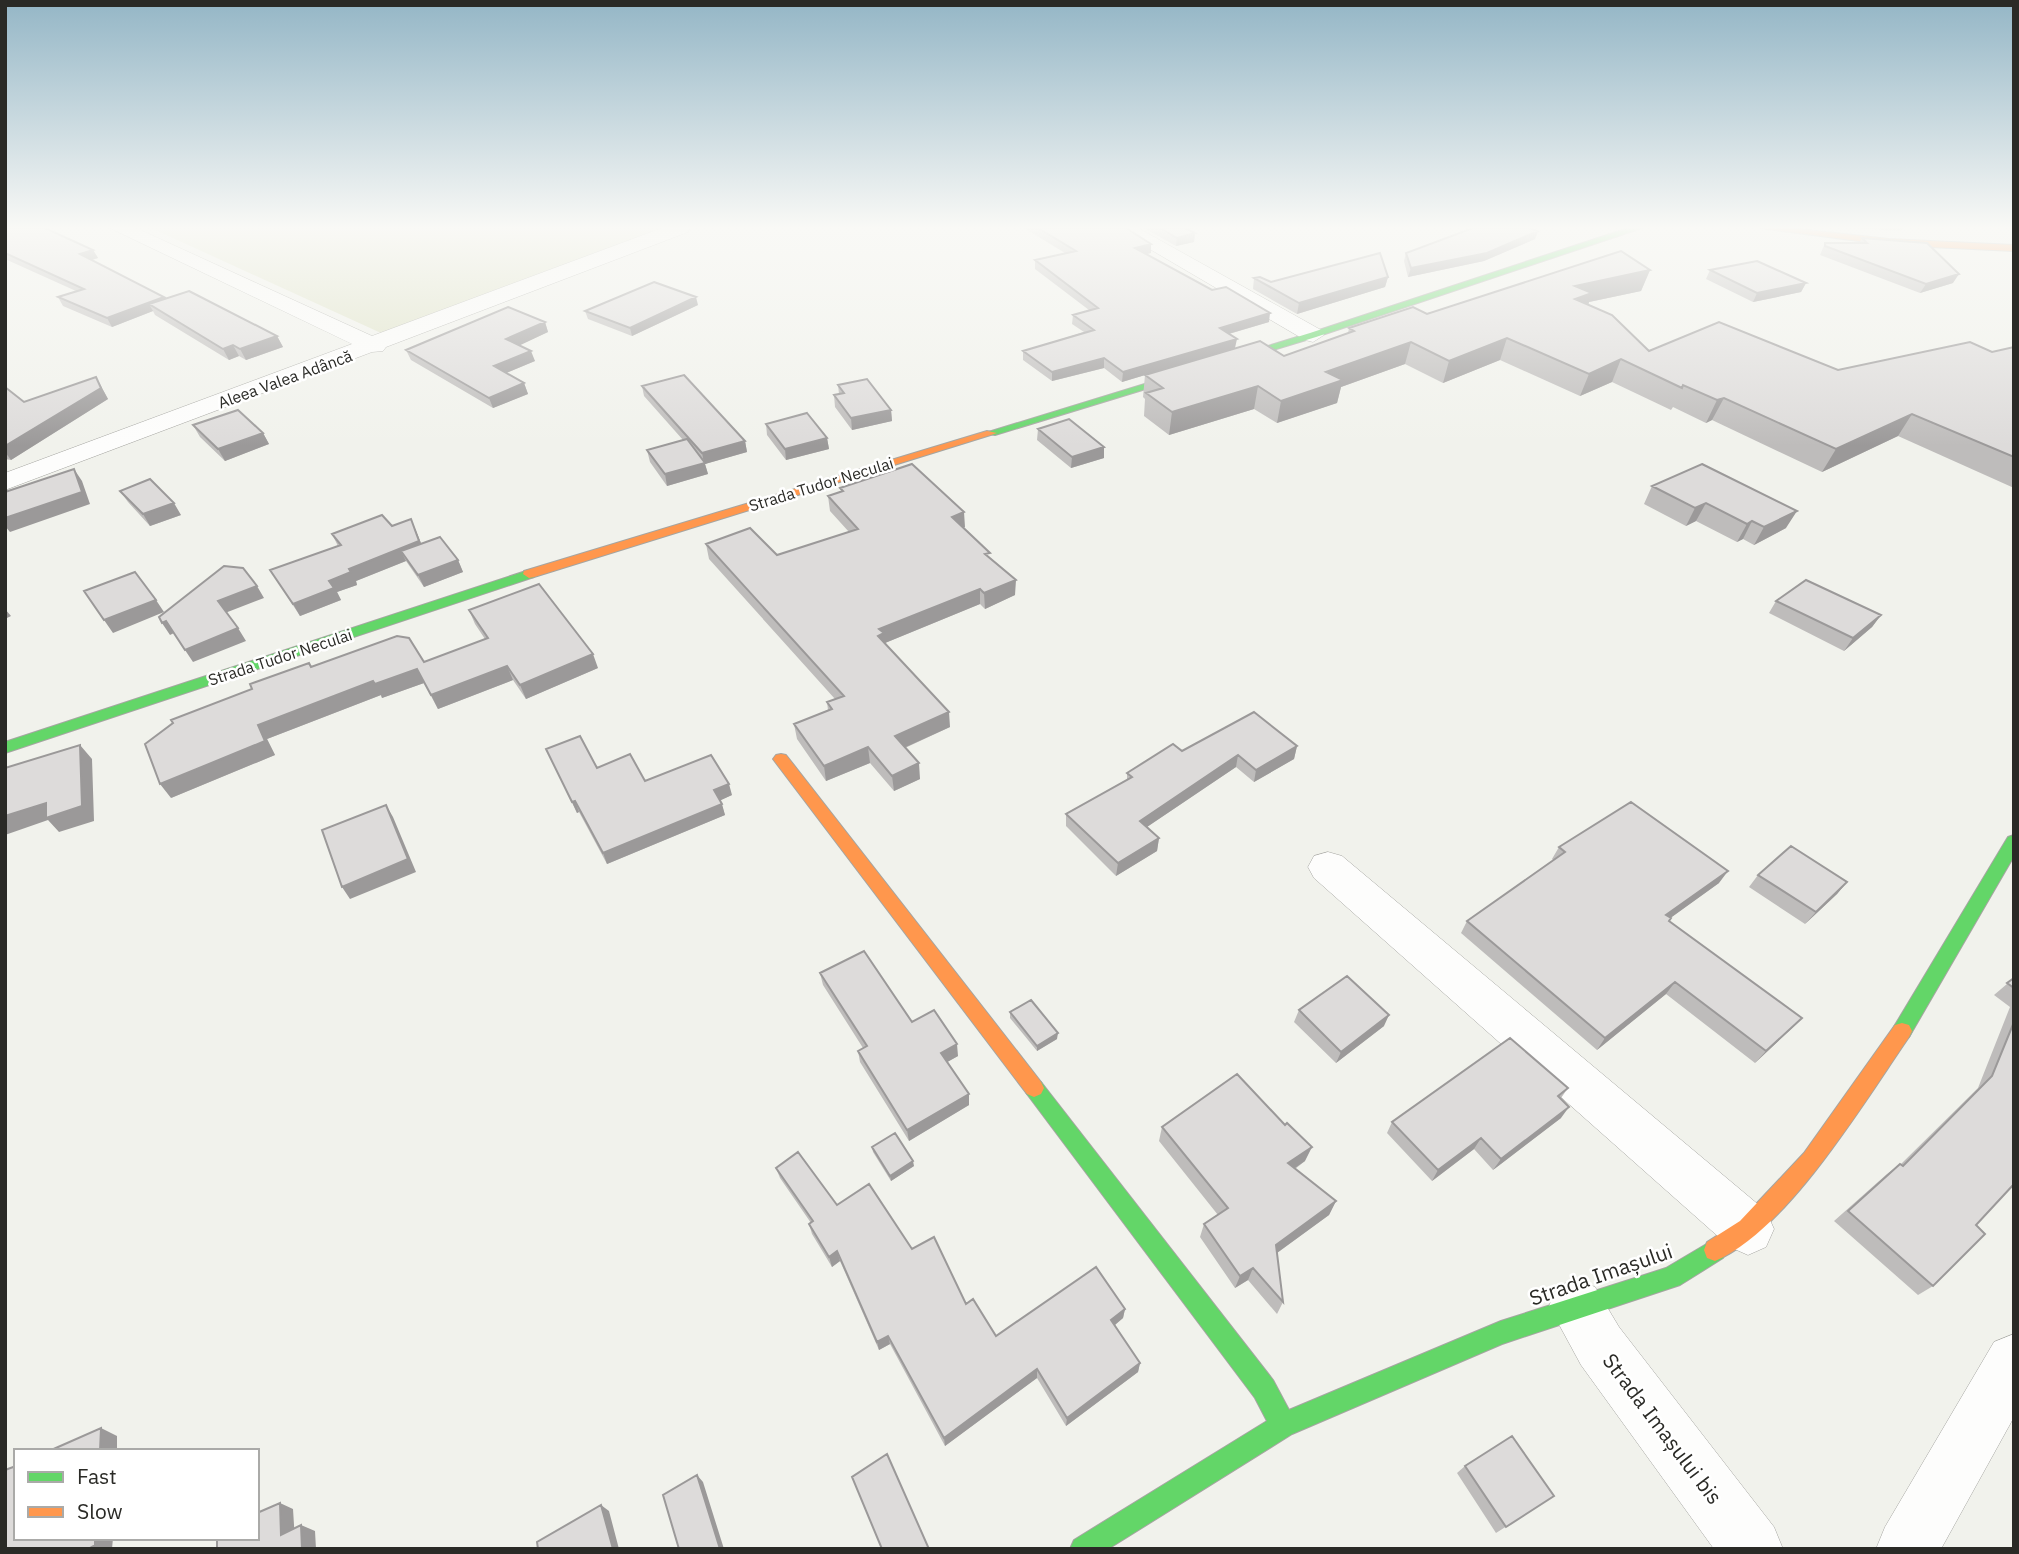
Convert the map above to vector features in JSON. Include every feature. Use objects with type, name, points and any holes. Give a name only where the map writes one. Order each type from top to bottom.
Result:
[{"type":"street","points":[[276,301],[375,346]]},
{"type":"street","name":"Aleea Valea Adâncă","points":[[5,482],[493,301]]},
{"type":"street","points":[[1251,301],[1312,335]]},
{"type":"street","name":"Strada Tudor Neculai","points":[[5,748],[592,554],[1312,335],[1417,301]]},
{"type":"street","points":[[781,759],[1264,1388],[1283,1426]]},
{"type":"street","name":"Strada Imașului","points":[[1083,1549],[1283,1426],[1501,1333],[1576,1306],[1672,1277],[1748,1229],[1811,1160],[1895,1042],[2014,841]]},
{"type":"street","points":[[1328,867],[1748,1229]]},
{"type":"street","name":"Strada Imașului bis","points":[[1576,1306],[1600,1346],[1752,1549]]},
{"type":"street","points":[[1908,1549],[2014,1362]]},
{"type":"green space","points":[[310,301],[469,301],[381,333]]},
{"type":"building","points":[[66,301],[154,301],[107,318]]},
{"type":"building","points":[[160,301],[208,301],[277,336],[240,349],[233,345],[223,349],[149,304]]},
{"type":"building","points":[[610,301],[689,301],[630,328],[585,311]]},
{"type":"building","points":[[1088,301],[1249,301],[1270,313],[1220,328],[1237,339],[1123,372],[1104,358],[1052,372],[1023,351],[1094,330],[1073,315],[1098,308]]},
{"type":"building","points":[[1469,301],[1579,301],[1612,315],[1649,351],[1719,322],[1838,370],[1970,342],[1992,352],[2014,347],[2014,457],[1912,414],[1836,449],[1724,398],[1717,400],[1683,385],[1682,388],[1621,359],[1589,374],[1507,338],[1449,361],[1411,342],[1326,372],[1343,380],[1281,401],[1258,386],[1172,412],[1146,393],[1163,388],[1145,375],[1260,341],[1284,356],[1354,331],[1349,328],[1413,307],[1427,314]]},
{"type":"building","points":[[508,307],[545,322],[506,339],[531,351],[494,366],[524,383],[489,398],[406,350]]},
{"type":"building","points":[[684,375],[745,441],[702,453],[642,386]]},
{"type":"building","points":[[96,377],[101,388],[5,446],[5,387],[24,402]]},
{"type":"building","points":[[867,379],[891,410],[851,418],[834,395],[844,393],[838,385]]},
{"type":"building","points":[[238,410],[263,433],[218,449],[193,425]]},
{"type":"building","points":[[807,413],[827,438],[785,449],[766,424]]},
{"type":"building","points":[[1069,419],[1104,447],[1072,457],[1038,429]]},
{"type":"building","points":[[687,439],[705,463],[665,474],[647,450]]},
{"type":"building","points":[[912,464],[964,512],[952,517],[990,553],[985,554],[1016,580],[984,593],[980,589],[879,629],[884,633],[878,636],[949,712],[895,736],[919,763],[892,776],[868,747],[824,766],[794,724],[832,709],[827,702],[844,696],[706,544],[750,528],[777,555],[858,529],[828,496],[843,491],[840,488]]},
{"type":"building","points":[[1702,464],[1797,511],[1764,527],[1752,521],[1747,524],[1706,503],[1695,508],[1652,486]]},
{"type":"building","points":[[74,469],[82,492],[5,518],[5,492]]},
{"type":"building","points":[[150,479],[174,503],[143,514],[120,491]]},
{"type":"building","points":[[382,515],[392,526],[411,519],[419,541],[349,569],[351,572],[329,581],[334,588],[293,604],[270,570],[341,545],[332,534]]},
{"type":"building","points":[[440,537],[458,560],[418,575],[401,551]]},
{"type":"building","points":[[224,566],[243,568],[257,586],[218,601],[238,628],[185,650],[166,621],[162,623],[159,617]]},
{"type":"building","points":[[135,572],[156,600],[104,620],[84,591]]},
{"type":"building","points":[[1806,580],[1881,615],[1853,638],[1776,601]]},
{"type":"building","points":[[539,584],[593,654],[520,685],[507,666],[431,695],[417,669],[375,684],[373,681],[258,725],[265,741],[160,784],[145,744],[173,723],[171,720],[252,689],[250,684],[309,663],[311,667],[397,636],[409,638],[424,662],[488,638],[469,610]]},
{"type":"building","points":[[1254,712],[1297,746],[1256,770],[1238,755],[1140,821],[1159,838],[1118,863],[1066,814],[1132,777],[1127,773],[1173,744],[1182,751]]},
{"type":"building","points":[[580,736],[597,768],[630,754],[645,781],[711,755],[729,784],[714,790],[722,804],[603,853],[575,801],[572,802],[546,749]]},
{"type":"building","points":[[80,745],[82,806],[46,818],[46,803],[5,816],[5,768]]},
{"type":"building","points":[[1631,802],[1728,871],[1666,915],[1671,918],[1669,921],[1802,1018],[1766,1051],[1675,982],[1605,1038],[1467,921],[1565,852],[1559,847]]},
{"type":"building","points":[[386,805],[408,859],[342,887],[322,830]]},
{"type":"building","points":[[1791,846],[1847,882],[1816,912],[1758,875]]},
{"type":"building","points":[[864,951],[912,1022],[934,1010],[957,1044],[941,1053],[969,1094],[907,1130],[858,1051],[867,1046],[820,973]]},
{"type":"building","points":[[1347,976],[1389,1015],[1341,1052],[1299,1010]]},
{"type":"building","points":[[2014,978],[2014,988],[2007,983]]},
{"type":"building","points":[[1031,1000],[1058,1033],[1037,1046],[1010,1012]]},
{"type":"building","points":[[2014,1022],[2014,1184],[1976,1225],[1985,1234],[1933,1286],[1848,1211],[1900,1164],[1903,1166],[1992,1076]]},
{"type":"building","points":[[1510,1038],[1568,1088],[1558,1096],[1569,1107],[1501,1159],[1481,1138],[1438,1170],[1392,1122]]},
{"type":"building","points":[[1237,1074],[1285,1125],[1287,1123],[1312,1147],[1288,1163],[1336,1201],[1276,1245],[1283,1302],[1253,1268],[1240,1276],[1204,1224],[1228,1208],[1162,1127]]},
{"type":"building","points":[[895,1133],[913,1161],[890,1176],[872,1147]]},
{"type":"building","points":[[798,1152],[837,1205],[869,1184],[912,1249],[934,1237],[966,1304],[973,1299],[996,1336],[1096,1267],[1125,1309],[1111,1320],[1140,1363],[1067,1418],[1037,1369],[944,1438],[888,1336],[877,1342],[837,1251],[829,1257],[809,1224],[813,1221],[776,1168]]},
{"type":"building","points":[[101,1428],[100,1449],[54,1449]]},
{"type":"building","points":[[1512,1436],[1554,1496],[1506,1527],[1465,1466]]},
{"type":"building","points":[[887,1454],[929,1549],[882,1549],[852,1477]]},
{"type":"building","points":[[14,1467],[14,1540],[95,1540],[95,1545],[88,1549],[5,1549],[5,1470]]},
{"type":"building","points":[[697,1475],[720,1549],[679,1549],[663,1495]]},
{"type":"building","points":[[280,1503],[281,1535],[301,1525],[302,1549],[217,1549],[217,1540],[259,1540],[259,1512]]},
{"type":"building","points":[[601,1505],[613,1549],[538,1549],[537,1542]]},
{"type":"traffic: fast","points":[[991,433],[1418,301]]},
{"type":"traffic: fast","points":[[5,748],[529,574]]},
{"type":"traffic: fast","points":[[1902,1031],[2014,841]]},
{"type":"traffic: fast","points":[[1034,1088],[1264,1389],[1283,1425]]},
{"type":"traffic: fast","points":[[1083,1549],[1283,1425],[1501,1333],[1672,1277],[1715,1250]]},
{"type":"traffic: slow","points":[[529,574],[991,433]]},
{"type":"traffic: slow","points":[[781,759],[1034,1088]]},
{"type":"traffic: slow","points":[[1715,1250],[1748,1229],[1811,1160],[1902,1031]]}]
